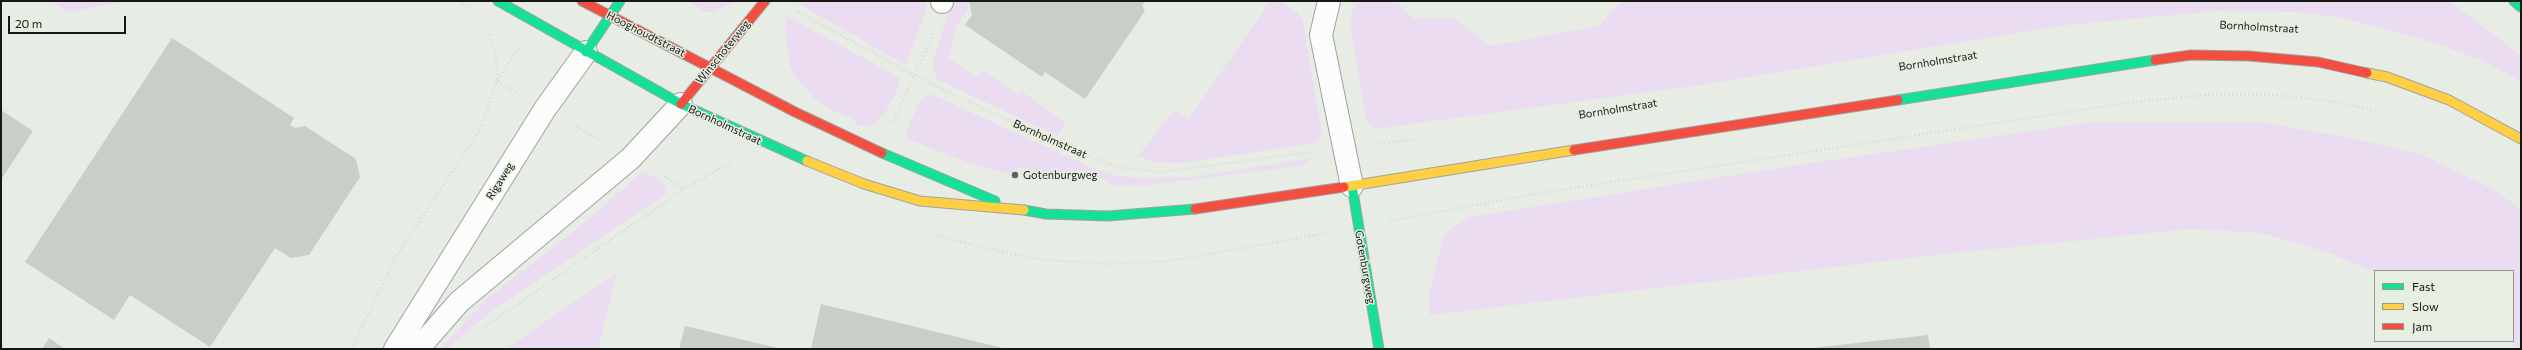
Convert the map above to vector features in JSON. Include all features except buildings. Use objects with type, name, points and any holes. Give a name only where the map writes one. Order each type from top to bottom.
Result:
[{"type":"main road","points":[[498,1],[586,52]]},
{"type":"main road","name":"Hooghoudtstraat","points":[[582,1],[711,66]]},
{"type":"main road","points":[[610,16],[620,1]]},
{"type":"main road","name":"Winschoterweg","points":[[681,104],[764,1]]},
{"type":"main road","points":[[2514,1],[2521,7]]},
{"type":"main road","name":"Rigaweg","points":[[586,52],[610,16]]},
{"type":"main road","name":"Bornholmstraat","points":[[586,52],[681,104],[780,150],[864,184],[920,201],[1011,208],[1046,214],[1108,216],[1193,209],[1352,186],[1430,172],[2191,55],[2249,56],[2318,62],[2387,77],[2449,100],[2521,139]]},
{"type":"main road","name":"Bornholmstraat","points":[[711,66],[795,112],[878,151],[1011,208]]},
{"type":"main road","name":"Gotenburgweg","points":[[1352,186],[1379,349]]},
{"type":"street","points":[[1329,1],[1321,35],[1352,186]]},
{"type":"street","name":"Rigaweg","points":[[396,349],[545,109],[586,52]]},
{"type":"street","points":[[418,349],[459,302],[632,158],[681,104]]},
{"type":"path","points":[[459,1],[472,10]]},
{"type":"path","points":[[878,151],[933,36],[942,2]]},
{"type":"path","name":"Bornholmstraat","points":[[793,9],[914,75],[999,116],[1098,160],[1124,168],[1163,172],[1422,139]]},
{"type":"path","points":[[351,349],[397,255],[480,130],[497,81],[535,23]]},
{"type":"path","points":[[488,30],[496,55],[497,81]]},
{"type":"path","points":[[473,334],[684,189],[497,81]]},
{"type":"path","points":[[1358,228],[1528,195],[2133,102],[2213,94],[2275,95],[2331,101],[2386,113]]},
{"type":"path","points":[[2508,168],[2521,175]]},
{"type":"shaded area","points":[[51,1],[124,1],[68,13]]},
{"type":"shaded area","points":[[688,1],[737,1],[713,12],[705,12]]},
{"type":"shaded area","points":[[794,1],[927,1],[926,10],[906,65]]},
{"type":"shaded area","points":[[952,1],[968,1],[967,12],[956,26],[949,58],[977,78],[983,70],[1018,95],[1021,91],[1066,123],[1057,136],[937,79],[933,69],[934,58]]},
{"type":"shaded area","points":[[1270,1],[1279,1],[1297,12],[1303,22],[1322,134],[1319,140],[1314,143],[1182,163],[1155,162],[1138,156],[1174,110],[1189,119]]},
{"type":"shaded area","points":[[1358,1],[1396,1],[1413,18],[1453,18],[1491,46],[1599,26],[1621,1],[2450,1],[2521,56],[2521,81],[2479,59],[2435,43],[2344,18],[2295,12],[2218,11],[2066,25],[1700,85],[1374,129],[1366,119],[1350,22],[1352,12]]},
{"type":"shaded area","points":[[786,16],[898,77],[899,86],[884,115],[870,127],[858,125],[852,118],[829,109],[816,100],[796,78],[790,66],[785,29]]},
{"type":"shaded area","points":[[931,94],[1088,166],[1116,176],[1148,178],[1193,177],[1312,158],[1301,166],[1148,185],[1115,186],[1100,178],[1069,176],[1017,167],[1017,176],[969,163],[908,139],[905,135],[920,100]]},
{"type":"shaded area","points":[[2094,122],[2261,122],[2355,139],[2420,154],[2491,188],[2521,209],[2521,349],[2507,342],[2514,342],[2514,270],[2374,270],[2374,272],[2324,251],[2262,233],[2192,229],[1935,255],[1430,315],[1429,294],[1444,234],[1470,217],[1798,165]]},
{"type":"shaded area","points":[[644,172],[663,182],[666,192],[663,196],[489,313],[447,349],[440,349],[486,300],[584,223]]},
{"type":"shaded area","points":[[617,273],[598,349],[506,349],[574,302]]},
{"type":"traffic: fast","points":[[498,1],[681,104],[807,161]]},
{"type":"traffic: fast","points":[[586,52],[620,1]]},
{"type":"traffic: fast","points":[[2514,1],[2521,7]]},
{"type":"traffic: fast","points":[[1898,100],[2155,60]]},
{"type":"traffic: fast","points":[[882,153],[995,201]]},
{"type":"traffic: fast","points":[[1352,186],[1379,349]]},
{"type":"traffic: fast","points":[[1024,210],[1046,214],[1108,216],[1195,209]]},
{"type":"traffic: slow","points":[[2367,73],[2387,77],[2449,100],[2521,139]]},
{"type":"traffic: slow","points":[[1344,187],[1574,150]]},
{"type":"traffic: slow","points":[[807,161],[864,184],[920,201],[1024,210]]},
{"type":"traffic: jam","points":[[582,1],[795,112],[882,153]]},
{"type":"traffic: jam","points":[[681,104],[765,1]]},
{"type":"traffic: jam","points":[[2155,60],[2191,55],[2249,56],[2318,62],[2367,73]]},
{"type":"traffic: jam","points":[[1574,150],[1898,100]]},
{"type":"traffic: jam","points":[[1195,209],[1344,187]]},
{"type":"place","name":"Gotenburgweg","points":[[1015,175]]}]
